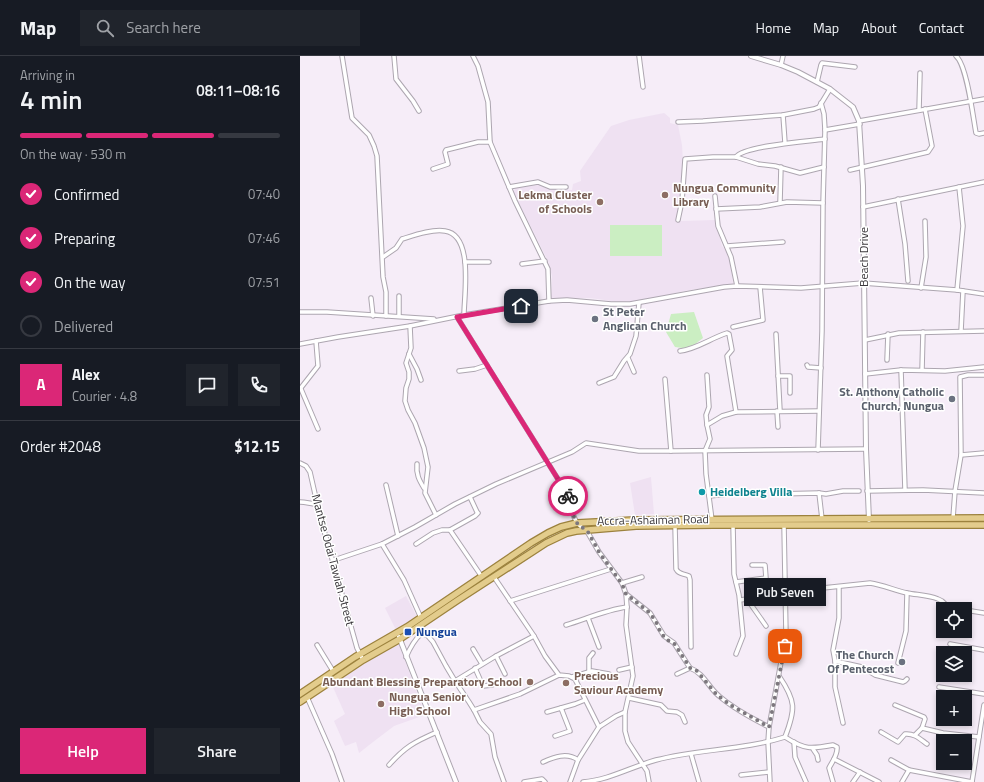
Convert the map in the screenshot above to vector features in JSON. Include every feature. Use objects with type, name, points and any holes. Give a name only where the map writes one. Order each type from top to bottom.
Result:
[{"type":"main road","name":"Accra-Ashaiman Road","points":[[300,694],[334,671],[421,618],[531,543],[561,527],[577,523],[635,520],[984,518]]},
{"type":"main road","name":"Accra-Ashaiman Road","points":[[300,702],[363,660],[400,639],[546,543],[567,534],[586,530],[636,526],[869,524],[906,526],[984,525]]},
{"type":"street","points":[[342,56],[352,118],[369,135],[377,156],[386,316]]},
{"type":"street","points":[[394,56],[396,79],[413,101],[418,112]]},
{"type":"street","points":[[473,56],[478,66],[488,102],[490,142],[509,187],[545,260],[549,274],[549,301]]},
{"type":"street","points":[[640,56],[644,87]]},
{"type":"street","name":"Beach Drive","points":[[751,56],[798,72],[830,89],[853,107],[860,123],[863,207],[866,450],[869,524]]},
{"type":"street","points":[[781,65],[783,56]]},
{"type":"street","points":[[956,56],[960,60],[966,77],[976,133],[984,133]]},
{"type":"street","points":[[817,82],[820,65],[822,64],[855,68]]},
{"type":"street","points":[[919,110],[920,73]]},
{"type":"street","points":[[678,122],[784,116],[816,108],[830,89]]},
{"type":"street","points":[[825,130],[919,110],[984,99]]},
{"type":"street","points":[[818,450],[825,139],[824,114],[821,103]]},
{"type":"street","points":[[850,170],[928,152],[932,146],[925,109]]},
{"type":"street","points":[[784,116],[785,143]]},
{"type":"street","points":[[736,157],[739,153],[785,143],[825,139]]},
{"type":"street","points":[[432,169],[448,164],[445,152],[446,150],[478,142],[490,142]]},
{"type":"street","points":[[678,220],[682,201],[685,159],[736,157],[758,164],[780,167],[800,173],[824,167]]},
{"type":"street","points":[[780,167],[780,202]]},
{"type":"street","points":[[509,187],[538,182],[550,187],[566,187]]},
{"type":"street","points":[[863,207],[984,182]]},
{"type":"street","points":[[958,290],[963,226],[959,186]]},
{"type":"street","points":[[715,196],[718,226],[732,257],[737,286]]},
{"type":"street","points":[[898,199],[905,244],[908,281]]},
{"type":"street","points":[[716,209],[760,207],[780,202],[823,203]]},
{"type":"street","points":[[921,288],[926,256],[925,221]]},
{"type":"street","points":[[383,257],[396,248],[402,239],[438,230],[453,234],[460,242],[465,262],[464,315]]},
{"type":"street","points":[[727,246],[783,242]]},
{"type":"street","points":[[522,264],[545,260]]},
{"type":"street","points":[[465,262],[489,262]]},
{"type":"street","points":[[300,344],[549,301],[567,300],[611,304],[639,303],[724,287],[737,286],[800,288],[863,283],[958,290],[984,294]]},
{"type":"street","points":[[733,327],[763,320],[760,287]]},
{"type":"street","points":[[961,331],[963,291]]},
{"type":"street","points":[[399,296],[399,316]]},
{"type":"street","points":[[372,298],[373,316]]},
{"type":"street","points":[[599,383],[614,377],[624,361],[628,358],[636,336],[639,303]]},
{"type":"street","points":[[300,312],[399,316],[439,320]]},
{"type":"street","points":[[457,317],[566,492],[577,523],[586,530],[622,584],[626,594],[626,625],[633,676],[626,712],[625,731],[628,742],[647,771],[649,782]]},
{"type":"street","points":[[410,326],[411,344],[406,363],[409,372],[409,379],[406,388],[405,401],[424,448],[428,467],[425,493],[436,515]]},
{"type":"street","points":[[865,340],[888,334],[984,331]]},
{"type":"street","points":[[922,370],[923,332]]},
{"type":"street","points":[[680,351],[698,347],[720,335],[727,333],[729,334],[732,350],[727,356],[736,412]]},
{"type":"street","points":[[776,334],[778,427]]},
{"type":"street","points":[[887,360],[888,334]]},
{"type":"street","points":[[316,341],[318,366],[300,389],[318,429]]},
{"type":"street","points":[[409,354],[418,369],[421,380]]},
{"type":"street","points":[[628,358],[634,372]]},
{"type":"street","points":[[459,371],[476,369],[487,365]]},
{"type":"street","points":[[807,365],[810,368],[820,368]]},
{"type":"street","points":[[866,374],[901,370],[945,371],[984,367]]},
{"type":"street","points":[[901,370],[905,490]]},
{"type":"street","points":[[707,375],[709,407],[706,415],[710,439],[705,451],[706,474],[712,520]]},
{"type":"street","points":[[953,518],[955,491],[961,455],[960,377],[968,375],[984,375]]},
{"type":"street","points":[[778,376],[790,376],[790,393]]},
{"type":"street","points":[[665,378],[671,451]]},
{"type":"street","points":[[707,425],[722,416],[736,412],[819,411]]},
{"type":"street","points":[[334,560],[382,544],[470,497],[589,443],[624,450],[639,451],[866,450]]},
{"type":"street","points":[[961,455],[984,454]]},
{"type":"street","name":"Mantse Odai Tawiah Street","points":[[300,463],[306,466],[310,472],[317,504],[360,655],[363,660]]},
{"type":"street","points":[[417,464],[416,470],[418,478],[425,489]]},
{"type":"street","points":[[386,485],[398,536]]},
{"type":"street","points":[[867,491],[905,490],[984,493]]},
{"type":"street","points":[[775,494],[826,494],[843,491],[859,491]]},
{"type":"street","points":[[709,496],[739,493]]},
{"type":"street","points":[[819,493],[822,518]]},
{"type":"street","points":[[416,544],[433,533],[442,530],[450,530],[477,515],[477,510],[470,497]]},
{"type":"street","points":[[300,502],[317,504]]},
{"type":"street","points":[[733,525],[736,582],[740,600],[743,636],[736,654]]},
{"type":"street","points":[[770,782],[768,742],[769,727],[786,635],[784,525]]},
{"type":"street","points":[[675,526],[676,569],[678,573],[689,576],[690,580],[691,647]]},
{"type":"street","points":[[450,530],[482,577]]},
{"type":"street","points":[[382,544],[404,580],[421,618]]},
{"type":"street","points":[[736,582],[766,578],[765,565],[752,565]]},
{"type":"street","points":[[510,601],[611,569]]},
{"type":"street","points":[[494,577],[559,675]]},
{"type":"street","points":[[622,584],[642,577]]},
{"type":"street","points":[[785,592],[879,584],[907,593],[939,599],[942,602]]},
{"type":"street","points":[[839,587],[839,618],[833,650],[835,661],[835,687],[843,724]]},
{"type":"street","points":[[898,663],[906,631],[907,593]]},
{"type":"street","points":[[626,594],[650,613],[661,633],[667,640],[674,643],[690,668],[696,670],[717,695],[732,706],[769,727]]},
{"type":"street","points":[[740,600],[748,599],[766,626]]},
{"type":"street","points":[[566,625],[602,612],[627,607]]},
{"type":"street","points":[[972,611],[984,613]]},
{"type":"street","points":[[588,618],[599,647]]},
{"type":"street","points":[[397,633],[456,782]]},
{"type":"street","points":[[406,657],[417,637],[421,634],[427,635],[433,642],[480,722],[491,734],[495,757],[504,782]]},
{"type":"street","points":[[455,681],[496,656],[534,636]]},
{"type":"street","points":[[950,644],[984,650]]},
{"type":"street","points":[[317,645],[334,671]]},
{"type":"street","points":[[473,649],[482,664]]},
{"type":"street","points":[[589,673],[589,658],[593,653]]},
{"type":"street","points":[[496,656],[505,674]]},
{"type":"street","points":[[835,661],[862,667],[875,675],[903,682],[906,679]]},
{"type":"street","points":[[619,670],[632,667]]},
{"type":"street","points":[[475,668],[483,686],[492,684]]},
{"type":"street","points":[[677,674],[690,668]]},
{"type":"street","points":[[474,710],[520,694],[559,675],[572,677],[596,671],[609,674]]},
{"type":"street","points":[[779,676],[793,702],[792,719],[785,737]]},
{"type":"street","points":[[572,677],[575,679],[599,727]]},
{"type":"street","points":[[939,687],[984,694]]},
{"type":"street","points":[[307,697],[332,754],[342,782]]},
{"type":"street","points":[[629,698],[661,705],[667,711],[677,712],[682,715],[685,722]]},
{"type":"street","points":[[547,712],[585,700]]},
{"type":"street","points":[[896,705],[924,717],[925,719],[922,728],[914,735]]},
{"type":"street","points":[[891,760],[909,770],[972,782],[984,705]]},
{"type":"street","points":[[555,736],[570,731],[561,708]]},
{"type":"street","points":[[570,782],[578,760],[599,727],[616,716],[626,712]]},
{"type":"street","points":[[922,728],[944,733],[979,737]]},
{"type":"street","points":[[389,765],[406,748],[417,740],[437,732]]},
{"type":"street","points":[[881,732],[898,742],[905,734],[914,735],[927,744]]},
{"type":"street","points":[[583,782],[603,780],[655,760],[768,742],[785,737],[803,747],[812,749],[836,746],[838,750],[829,768],[833,782]]},
{"type":"street","points":[[794,742],[796,757],[806,782]]},
{"type":"street","points":[[812,749],[817,755],[818,760]]},
{"type":"street","points":[[692,754],[698,782]]},
{"type":"street","points":[[543,762],[558,756],[573,757],[578,760]]},
{"type":"street","points":[[834,759],[878,782]]},
{"type":"street","points":[[902,782],[909,770]]},
{"type":"street","points":[[741,775],[769,772]]},
{"type":"street","points":[[854,782],[860,772]]},
{"type":"street","points":[[524,782],[542,779],[545,782]]},
{"type":"shaded area","name":"Lekma Cluster of Schools","points":[[664,113],[670,118],[670,123],[678,125],[682,145],[684,180],[680,213],[681,221],[715,220],[722,246],[730,254],[733,284],[684,291],[643,301],[619,302],[590,298],[551,298],[552,276],[548,261],[513,191],[517,187],[541,185],[546,188],[572,190],[573,184],[581,181],[580,171],[611,126],[629,120]]},
{"type":"shaded area","points":[[651,477],[654,514],[635,515],[630,483]]},
{"type":"shaded area","points":[[406,596],[417,617],[396,630],[385,608]]},
{"type":"shaded area","name":"Nungua Senior High School","points":[[398,642],[425,715],[394,726],[359,753],[356,742],[345,746],[334,721],[345,714],[332,685],[374,658],[373,656]]},
{"type":"green space","points":[[610,225],[662,225],[662,256],[610,256]]},
{"type":"green space","points":[[694,312],[703,338],[689,349],[675,347],[666,332],[671,314]]},
{"type":"way so far","points":[[568,496],[577,523],[588,532],[599,552],[622,584],[626,594],[650,613],[660,628],[661,633],[667,640],[674,643],[690,668],[696,670],[702,676],[717,695],[747,716],[769,727],[785,646]]},
{"type":"place","name":"Nungua Community Library","points":[[665,195]]},
{"type":"place","name":"Lekma Cluster of Schools","points":[[600,202]]},
{"type":"place","name":"St Peter Anglican Church","points":[[595,319]]},
{"type":"place","name":"St. Anthony Catholic Church, Nungua","points":[[952,399]]},
{"type":"place","name":"Heidelberg Villa","points":[[702,492]]},
{"type":"place","name":"Nungua","points":[[408,632]]},
{"type":"place","name":"Pub Seven","points":[[785,646]]},
{"type":"place","name":"The Church Of Pentecost","points":[[902,662]]},
{"type":"place","name":"Abundant Blessing Preparatory School","points":[[530,682]]},
{"type":"place","name":"Precious Saviour Academy","points":[[566,683]]},
{"type":"place","name":"Nungua Senior High School","points":[[381,704]]},
{"type":"route","points":[[521,306],[457,317],[568,496]]}]
